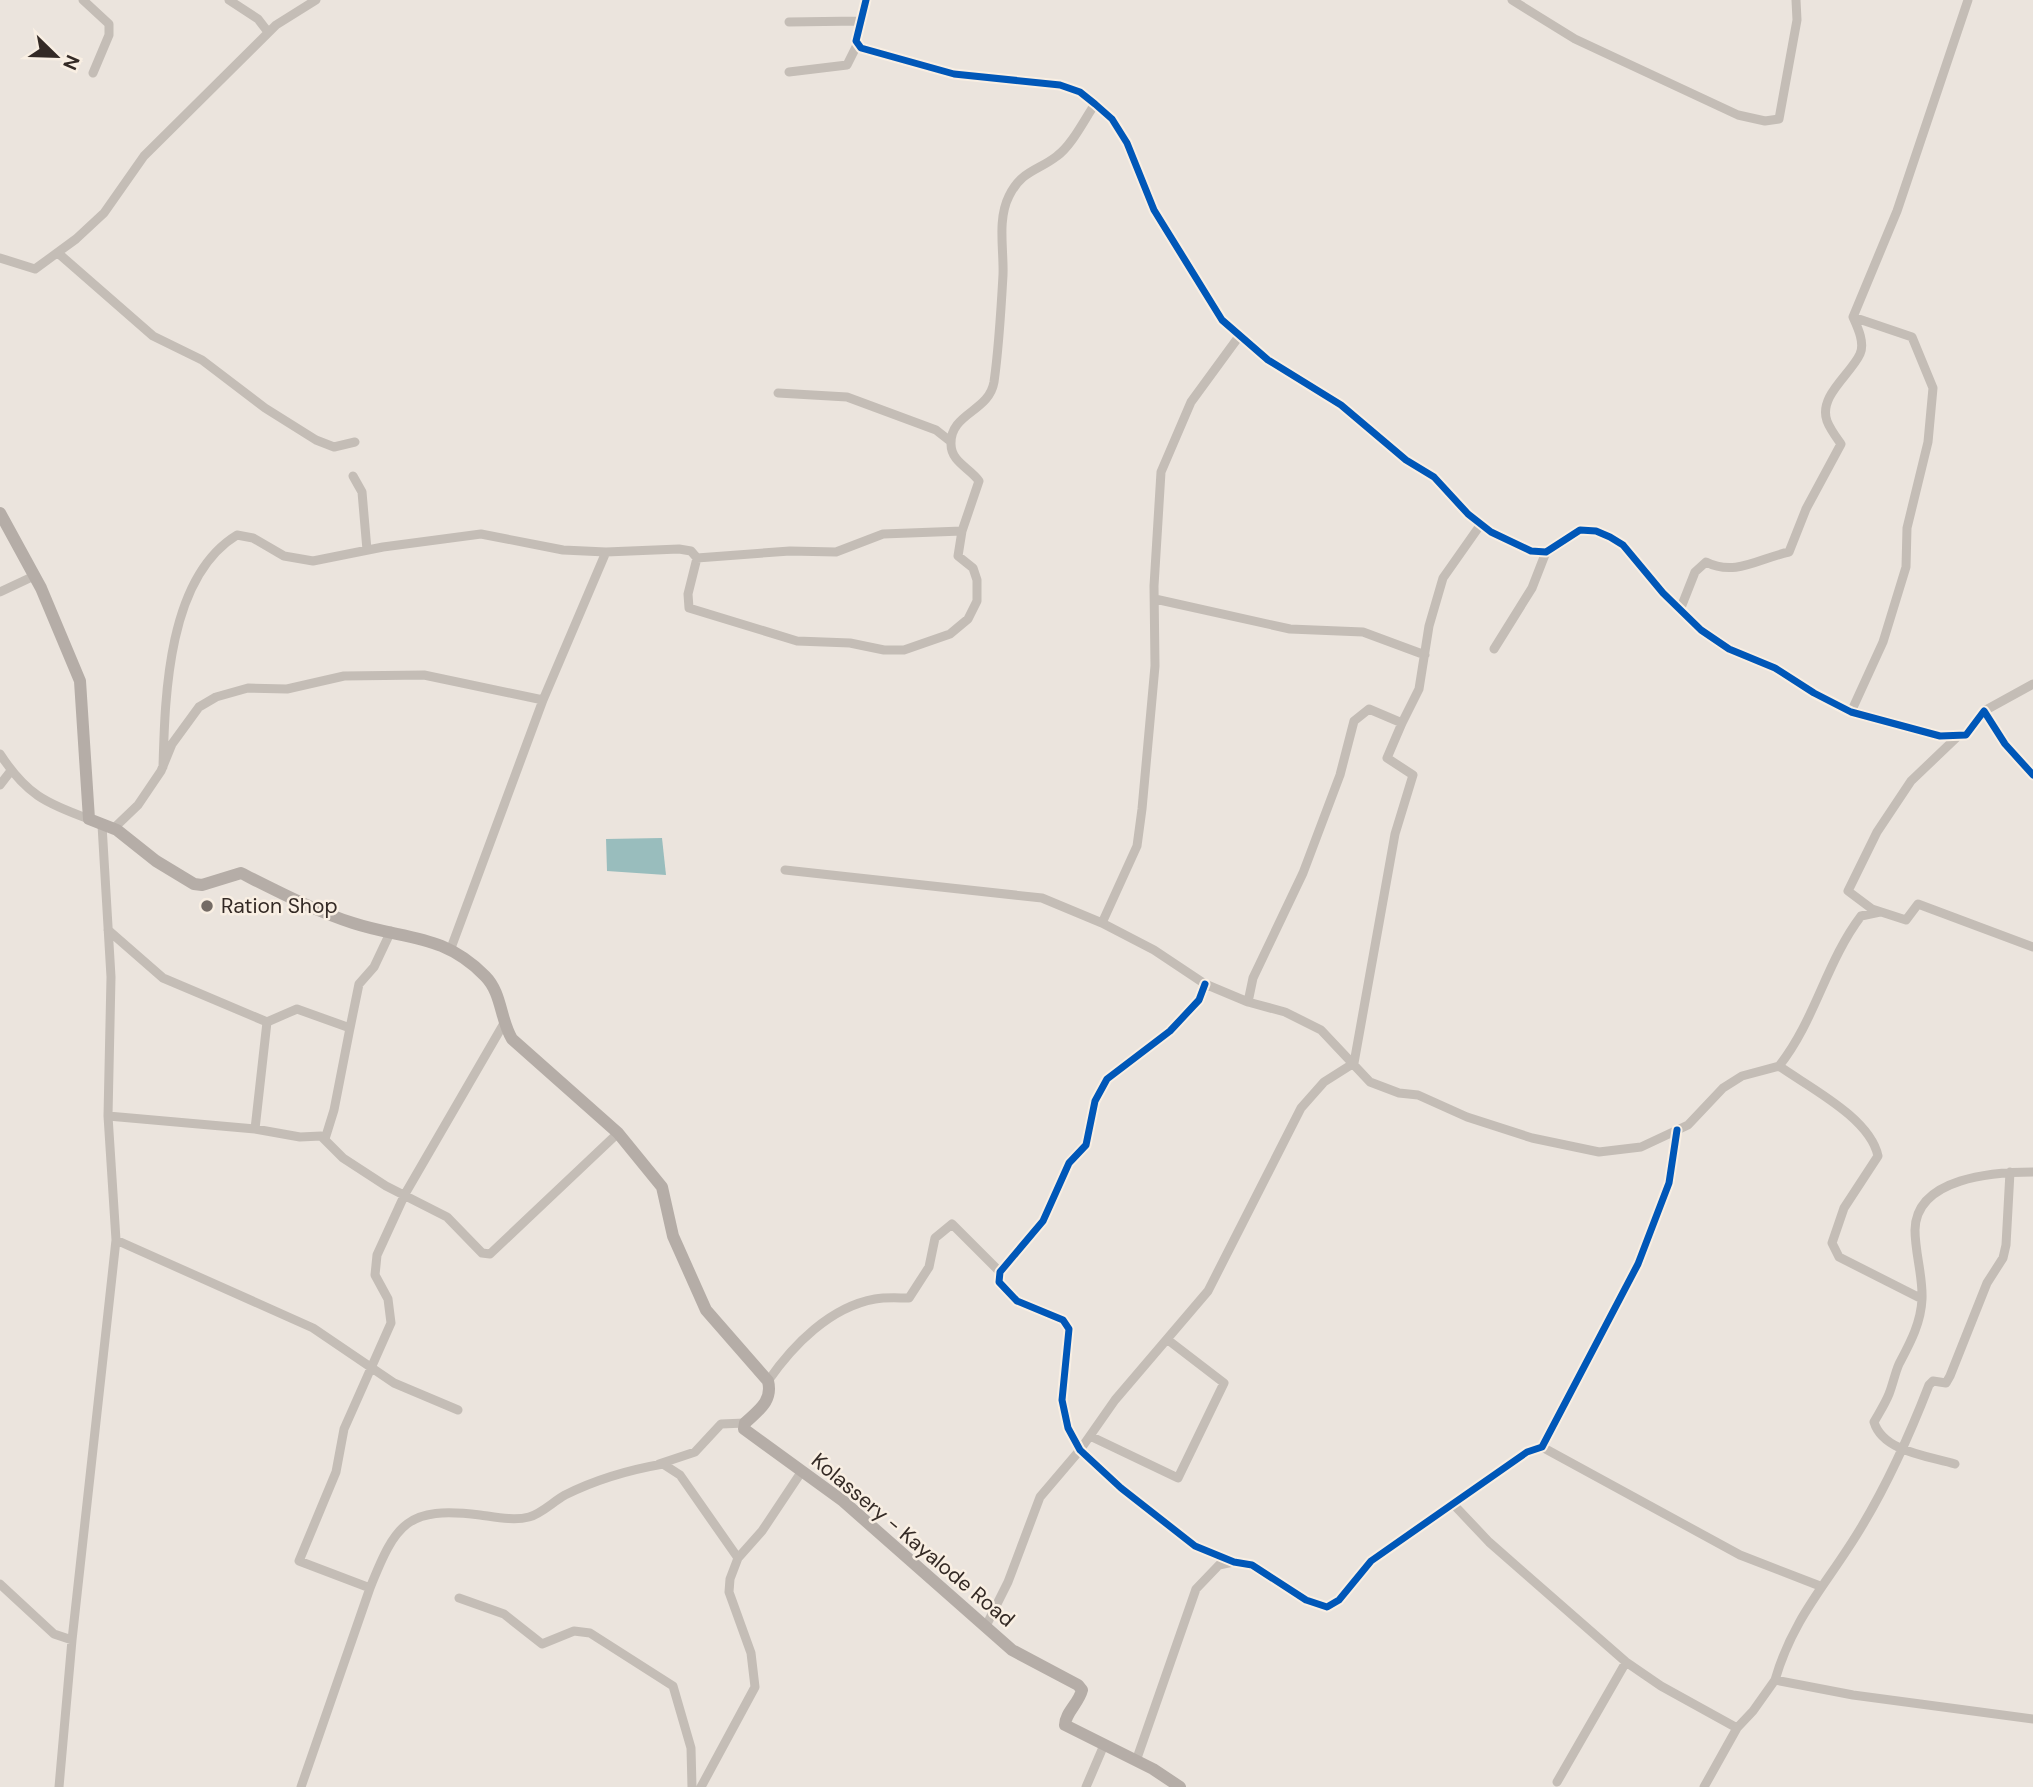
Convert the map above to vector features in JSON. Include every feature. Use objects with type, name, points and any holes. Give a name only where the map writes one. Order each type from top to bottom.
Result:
[{"type":"main road","points":[[0,513],[34,576],[80,681],[89,819],[107,827],[194,884],[202,885],[241,873],[354,923],[451,948],[487,978],[500,1003],[503,1025],[512,1039],[618,1133],[662,1187],[673,1236],[706,1310],[768,1381],[771,1393],[769,1399],[745,1423]]},
{"type":"main road","name":"Kolassery - Kayalode Road","points":[[745,1423],[744,1429],[843,1501],[1012,1650],[1078,1685],[1083,1690],[1065,1720],[1065,1725],[1180,1787]]},
{"type":"street","points":[[83,0],[108,24],[109,35],[93,73]]},
{"type":"street","points":[[229,0],[258,19],[268,32]]},
{"type":"street","points":[[0,258],[35,269],[58,253],[104,213],[144,156],[268,32],[316,0]]},
{"type":"street","points":[[789,72],[836,69],[847,65],[857,45],[859,21],[866,0]]},
{"type":"street","points":[[1512,0],[1575,39],[1738,115],[1765,121],[1779,119],[1797,20],[1796,0]]},
{"type":"street","points":[[1680,610],[1695,572],[1706,562],[1718,569],[1730,569],[1789,552],[1806,509],[1840,444],[1826,419],[1826,408],[1833,390],[1861,352],[1860,335],[1853,317],[1897,211],[1968,0]]},
{"type":"street","points":[[789,22],[859,21]]},
{"type":"street","points":[[857,45],[872,53],[954,74],[1060,85],[1080,92],[1112,119],[1127,143],[1154,210],[1222,320],[1268,360],[1341,405],[1406,460],[1434,477],[1481,524],[1531,551],[1546,552]]},
{"type":"street","points":[[696,558],[688,594],[689,607],[797,641],[850,643],[884,650],[904,650],[950,634],[968,619],[977,601],[977,580],[973,568],[958,556],[962,531],[979,481],[972,471],[959,463],[951,451],[950,441],[957,422],[985,402],[993,384],[1003,275],[1002,223],[1009,196],[1031,169],[1059,156],[1095,104]]},
{"type":"street","points":[[58,253],[153,336],[202,360],[265,408],[316,440],[334,447],[355,442]]},
{"type":"street","points":[[1851,712],[1883,642],[1906,567],[1907,528],[1928,442],[1934,388],[1912,337],[1853,317]]},
{"type":"street","points":[[1102,923],[1137,846],[1155,666],[1161,472],[1191,402],[1240,335]]},
{"type":"street","points":[[778,393],[847,397],[936,430],[950,441]]},
{"type":"street","points":[[353,476],[362,492],[367,550]]},
{"type":"street","points":[[986,1626],[1008,1582],[1040,1497],[1080,1450],[1115,1400],[1208,1291],[1301,1108],[1324,1082],[1354,1063],[1395,834],[1413,775],[1387,758],[1419,689],[1429,626],[1443,578],[1481,524]]},
{"type":"street","points":[[1494,649],[1532,588],[1546,552],[1580,530],[1603,534],[1623,545],[1680,610],[1701,630],[1729,649],[1775,668],[1851,712],[1956,737],[1966,735],[1984,711],[2033,684]]},
{"type":"street","points":[[163,766],[165,705],[174,643],[185,606],[201,572],[221,545],[237,535],[253,538],[284,556],[313,561],[367,550],[481,534],[563,550],[606,552],[685,549],[696,558],[790,551],[836,552],[883,534],[962,531]]},
{"type":"street","points":[[451,948],[543,700],[606,552]]},
{"type":"street","points":[[0,592],[34,576]]},
{"type":"street","points":[[1155,599],[1290,629],[1363,632],[1425,655]]},
{"type":"street","points":[[59,1787],[72,1640],[116,1240],[108,1116],[111,977],[107,827],[138,805],[163,766],[172,744],[199,707],[216,697],[248,688],[287,689],[344,676],[424,675],[543,700]]},
{"type":"street","points":[[1248,1002],[1253,978],[1299,883],[1336,787],[1354,721],[1368,709],[1402,723]]},
{"type":"street","points":[[1984,711],[2005,744],[2033,775]]},
{"type":"street","points":[[1956,737],[1911,781],[1877,832],[1848,891],[1872,909],[1906,920],[1918,905],[2033,947]]},
{"type":"street","points":[[0,754],[10,772],[39,797],[89,819]]},
{"type":"street","points":[[0,785],[10,772]]},
{"type":"street","points":[[785,870],[1042,898],[1102,923],[1154,950],[1205,984],[1248,1002],[1285,1012],[1321,1030],[1370,1082],[1399,1093],[1418,1096],[1467,1117],[1532,1138],[1599,1152],[1641,1147],[1688,1125],[1723,1088],[1742,1076],[1779,1066],[1804,1030],[1847,935],[1861,916],[1880,912]]},
{"type":"street","points":[[108,930],[163,978],[267,1022],[297,1009],[350,1028]]},
{"type":"street","points":[[325,1139],[334,1110],[359,984],[374,967],[391,931]]},
{"type":"street","points":[[1205,984],[1199,1000],[1170,1031],[1107,1079],[1095,1101],[1086,1146],[1069,1163],[1043,1221],[1000,1272],[999,1283],[1017,1301],[1063,1320],[1069,1329],[1062,1400],[1068,1428],[1080,1450],[1121,1488],[1195,1546],[1234,1562],[1252,1565],[1306,1600],[1327,1607],[1339,1600],[1371,1561],[1527,1452],[1542,1447],[1638,1264],[1670,1183],[1677,1130]]},
{"type":"street","points":[[256,1129],[267,1022]]},
{"type":"street","points":[[370,1588],[299,1561],[336,1472],[344,1429],[391,1323],[388,1299],[374,1275],[377,1255],[405,1194],[503,1025]]},
{"type":"street","points":[[1779,1066],[1863,1125],[1875,1142],[1878,1156],[1844,1208],[1832,1243],[1839,1257],[1922,1299]]},
{"type":"street","points":[[108,1116],[256,1129],[300,1138],[317,1135],[325,1139],[343,1158],[386,1186],[447,1217],[482,1252],[490,1254],[618,1133]]},
{"type":"street","points":[[1704,1787],[1737,1728],[1753,1712],[1775,1680],[1792,1631],[1862,1527],[1905,1449],[1929,1385],[1933,1381],[1946,1383],[1987,1283],[2003,1258],[2007,1245],[2010,1172]]},
{"type":"street","points":[[1955,1464],[1889,1443],[1877,1432],[1874,1422],[1889,1395],[1898,1366],[1912,1344],[1922,1299],[1917,1216],[1939,1191],[1954,1184],[1978,1176],[2033,1172]]},
{"type":"street","points":[[768,1381],[792,1352],[829,1316],[875,1299],[909,1298],[929,1267],[934,1238],[952,1224],[1000,1272]]},
{"type":"street","points":[[116,1240],[313,1328],[394,1383],[458,1410]]},
{"type":"street","points":[[1090,1436],[1178,1478],[1224,1383],[1168,1340]]},
{"type":"street","points":[[301,1787],[370,1588],[384,1553],[402,1527],[419,1517],[442,1511],[505,1518],[530,1517],[595,1480],[658,1465],[695,1452],[721,1424],[745,1423]]},
{"type":"street","points":[[1542,1447],[1740,1555],[1820,1586]]},
{"type":"street","points":[[658,1465],[663,1464],[680,1475],[738,1558]]},
{"type":"street","points":[[701,1787],[755,1687],[751,1653],[729,1592],[730,1579],[738,1558],[762,1531],[802,1471]]},
{"type":"street","points":[[1454,1505],[1489,1542],[1626,1662],[1661,1686],[1737,1728]]},
{"type":"street","points":[[1136,1761],[1196,1589],[1219,1565],[1234,1562]]},
{"type":"street","points":[[0,1584],[54,1634],[72,1640]]},
{"type":"street","points":[[459,1598],[504,1614],[542,1644],[574,1631],[590,1633],[673,1686],[691,1748],[692,1787]]},
{"type":"street","points":[[1557,1782],[1626,1662]]},
{"type":"street","points":[[1775,1680],[1853,1695],[2033,1719]]},
{"type":"street","points":[[1086,1787],[1104,1745]]},
{"type":"water","points":[[662,838],[666,875],[607,871],[606,839]]},
{"type":"cycle path","points":[[866,0],[856,41],[861,48],[954,74],[1060,85],[1080,92],[1095,104],[1112,119],[1127,143],[1154,210],[1222,320],[1268,360],[1341,405],[1406,460],[1434,477],[1468,514],[1491,532],[1531,551],[1546,552],[1580,530],[1596,531],[1610,537],[1623,545],[1663,593],[1701,630],[1729,649],[1775,668],[1851,712],[1940,736],[1966,735],[1984,711],[2005,744],[2033,775]]},
{"type":"cycle path","points":[[1205,984],[1199,1000],[1170,1031],[1107,1079],[1095,1101],[1086,1145],[1069,1163],[1043,1221],[1000,1272],[999,1282],[1017,1301],[1063,1320],[1069,1329],[1062,1400],[1068,1428],[1080,1450],[1121,1488],[1195,1546],[1234,1562],[1252,1565],[1306,1600],[1327,1607],[1339,1600],[1371,1561],[1527,1452],[1542,1447],[1638,1264],[1669,1183],[1677,1130]]},
{"type":"place","name":"Ration Shop","points":[[207,906]]}]
